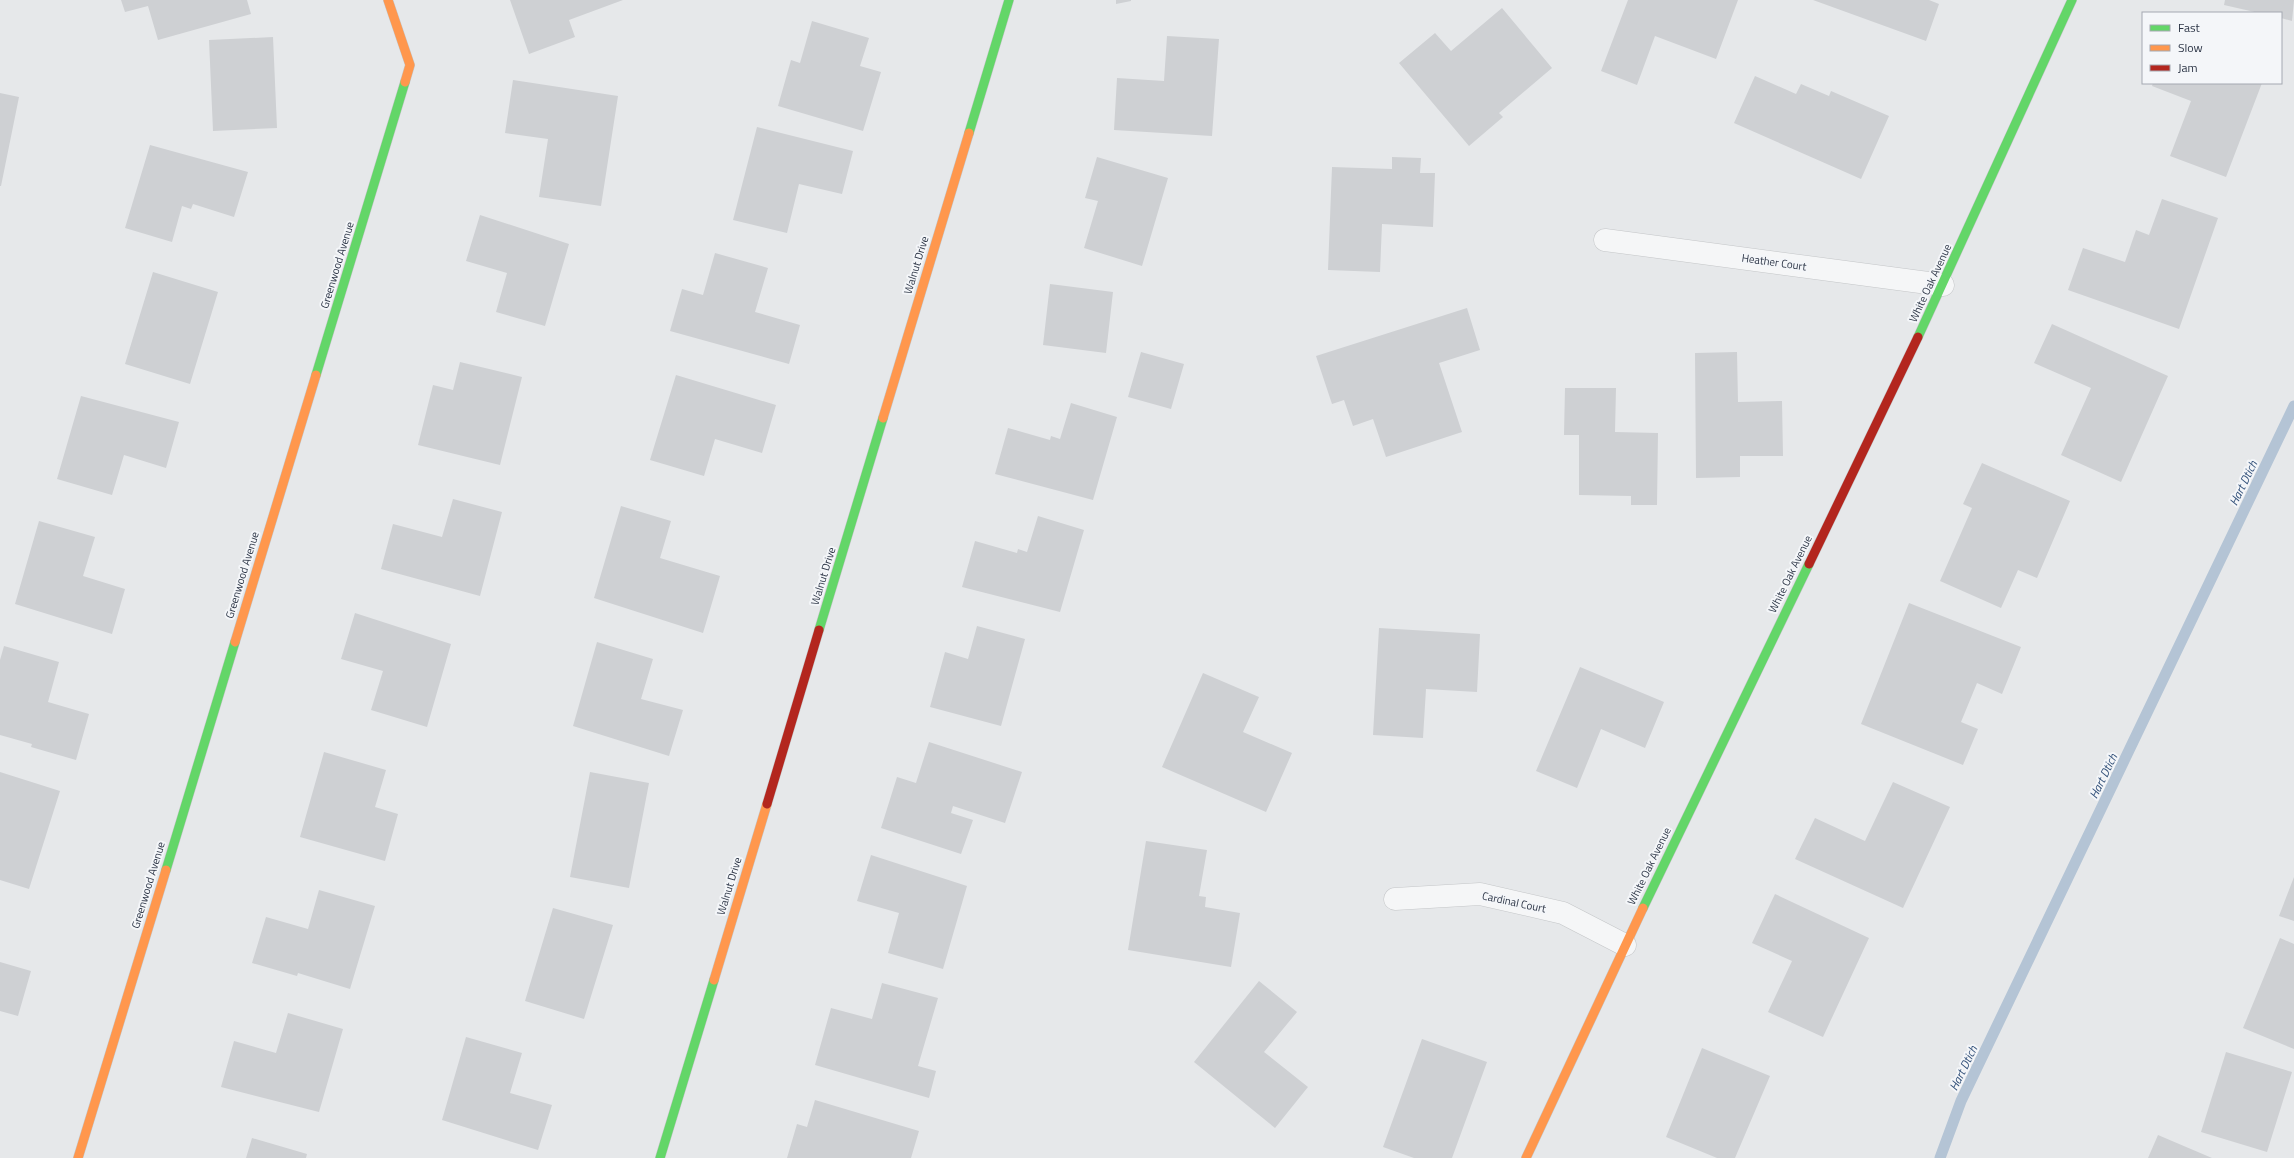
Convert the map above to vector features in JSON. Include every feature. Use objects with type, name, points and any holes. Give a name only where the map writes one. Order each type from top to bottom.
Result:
[{"type":"street","name":"Greenwood Avenue","points":[[78,1158],[410,65],[388,0]]},
{"type":"street","name":"Walnut Drive","points":[[660,1158],[1008,0]]},
{"type":"street","name":"White Oak Avenue","points":[[1526,1158],[1625,945],[1943,285],[2072,0]]},
{"type":"street","name":"Heather Court","points":[[1605,240],[1943,285]]},
{"type":"street","name":"Cardinal Court","points":[[1395,899],[1480,894],[1563,912],[1625,945]]},
{"type":"building","points":[[121,0],[247,0],[251,14],[158,40],[148,6],[125,12]]},
{"type":"building","points":[[510,0],[623,0],[569,20],[575,37],[529,54]]},
{"type":"building","points":[[1116,0],[1131,0],[1131,1],[1116,4]]},
{"type":"building","points":[[1628,0],[1738,0],[1716,59],[1655,36],[1637,85],[1601,71]]},
{"type":"building","points":[[1813,0],[1929,0],[1939,4],[1926,41]]},
{"type":"building","points":[[2225,0],[2294,0],[2292,21],[2282,18],[2282,12],[2255,12],[2224,5]]},
{"type":"building","points":[[1502,8],[1552,68],[1499,113],[1503,117],[1469,146],[1399,63],[1435,33],[1451,51]]},
{"type":"building","points":[[812,21],[869,38],[860,66],[881,72],[863,131],[778,106],[791,60],[800,63]]},
{"type":"building","points":[[1167,36],[1219,39],[1212,136],[1114,130],[1117,78],[1164,81]]},
{"type":"building","points":[[273,37],[277,128],[213,131],[209,40]]},
{"type":"building","points":[[1755,76],[1796,94],[1801,84],[1829,96],[1831,91],[1889,116],[1861,179],[1734,123]]},
{"type":"building","points":[[513,80],[618,96],[601,206],[539,197],[548,139],[505,133]]},
{"type":"building","points":[[2153,84],[2262,84],[2226,177],[2170,156],[2191,101],[2152,86]]},
{"type":"building","points":[[0,93],[19,97],[1,186],[0,186]]},
{"type":"building","points":[[757,127],[853,151],[842,194],[799,184],[787,233],[733,220]]},
{"type":"building","points":[[150,145],[248,172],[234,217],[193,204],[191,209],[182,206],[172,242],[125,228]]},
{"type":"building","points":[[1097,157],[1168,178],[1142,266],[1084,248],[1098,201],[1085,198]]},
{"type":"building","points":[[1392,157],[1421,158],[1420,173],[1435,173],[1433,227],[1382,224],[1380,272],[1328,270],[1332,167],[1392,169]]},
{"type":"building","points":[[2162,199],[2218,218],[2179,329],[2068,290],[2083,248],[2125,262],[2136,230],[2149,235]]},
{"type":"building","points":[[480,215],[569,244],[545,326],[496,312],[507,273],[466,261]]},
{"type":"building","points":[[715,253],[768,268],[755,312],[800,325],[789,364],[670,331],[682,289],[703,295]]},
{"type":"building","points":[[153,272],[218,292],[190,384],[125,364]]},
{"type":"building","points":[[1050,284],[1113,292],[1106,353],[1043,345]]},
{"type":"building","points":[[1467,308],[1480,350],[1439,363],[1462,432],[1386,457],[1373,419],[1353,426],[1344,400],[1332,404],[1316,356]]},
{"type":"building","points":[[2052,324],[2168,376],[2121,482],[2061,455],[2091,388],[2034,363]]},
{"type":"building","points":[[1141,352],[1184,364],[1171,409],[1128,397]]},
{"type":"building","points":[[1737,352],[1738,402],[1782,401],[1783,456],[1740,456],[1740,477],[1696,478],[1695,353]]},
{"type":"building","points":[[460,362],[522,377],[500,465],[418,445],[433,385],[453,390]]},
{"type":"building","points":[[676,375],[776,405],[762,453],[715,439],[704,476],[650,460]]},
{"type":"building","points":[[1565,388],[1616,388],[1615,432],[1658,433],[1657,505],[1631,505],[1631,496],[1579,495],[1579,435],[1564,435]]},
{"type":"building","points":[[81,396],[179,422],[166,468],[124,455],[112,495],[57,479]]},
{"type":"building","points":[[1071,403],[1117,417],[1093,500],[995,474],[1008,428],[1050,440],[1051,436],[1060,439]]},
{"type":"building","points":[[1982,463],[2070,501],[2037,578],[2018,570],[2001,608],[1940,581],[1972,508],[1963,504]]},
{"type":"building","points":[[453,499],[502,512],[480,596],[381,569],[393,524],[442,537]]},
{"type":"building","points":[[621,506],[671,521],[660,558],[720,576],[703,633],[594,598]]},
{"type":"building","points":[[1038,516],[1084,530],[1060,612],[962,587],[975,541],[1017,553],[1018,549],[1027,552]]},
{"type":"building","points":[[39,521],[95,537],[83,576],[125,589],[112,634],[15,604]]},
{"type":"building","points":[[1909,603],[2021,647],[2002,694],[1977,683],[1961,722],[1978,729],[1963,765],[1861,724]]},
{"type":"building","points":[[355,613],[451,644],[427,727],[371,710],[383,671],[341,659]]},
{"type":"building","points":[[977,626],[1025,639],[1001,726],[930,707],[945,652],[968,659]]},
{"type":"building","points":[[1379,628],[1480,634],[1477,692],[1426,689],[1423,738],[1373,735]]},
{"type":"building","points":[[597,642],[653,659],[641,699],[683,710],[669,756],[573,726]]},
{"type":"building","points":[[4,646],[59,662],[48,702],[89,714],[76,760],[31,747],[32,744],[0,735],[0,660]]},
{"type":"building","points":[[1580,667],[1664,702],[1645,748],[1601,729],[1577,788],[1536,771]]},
{"type":"building","points":[[1203,673],[1259,697],[1243,732],[1292,753],[1266,812],[1162,767]]},
{"type":"building","points":[[929,742],[1022,772],[1005,823],[953,806],[951,813],[973,820],[961,854],[881,828],[897,777],[916,783]]},
{"type":"building","points":[[324,752],[386,770],[375,807],[398,814],[385,861],[300,837]]},
{"type":"building","points":[[0,772],[60,791],[29,889],[0,880]]},
{"type":"building","points":[[590,772],[649,783],[629,888],[570,877]]},
{"type":"building","points":[[1893,782],[1950,807],[1903,908],[1795,859],[1815,818],[1865,841]]},
{"type":"building","points":[[1146,841],[1207,850],[1199,896],[1206,897],[1205,907],[1240,913],[1231,967],[1128,950]]},
{"type":"building","points":[[871,855],[967,886],[943,969],[888,953],[899,913],[857,901]]},
{"type":"building","points":[[2294,877],[2294,921],[2279,916]]},
{"type":"building","points":[[319,890],[375,906],[350,989],[298,973],[297,976],[252,963],[266,917],[308,929]]},
{"type":"building","points":[[1775,894],[1869,938],[1823,1037],[1768,1012],[1792,961],[1752,943]]},
{"type":"building","points":[[553,908],[613,925],[584,1019],[525,1001]]},
{"type":"building","points":[[2280,938],[2294,944],[2294,1049],[2243,1028]]},
{"type":"building","points":[[0,962],[31,971],[18,1016],[0,1011]]},
{"type":"building","points":[[1259,981],[1297,1012],[1264,1052],[1308,1087],[1275,1128],[1194,1062]]},
{"type":"building","points":[[882,983],[938,998],[918,1066],[936,1071],[929,1098],[815,1065],[831,1008],[872,1019]]},
{"type":"building","points":[[288,1013],[343,1029],[319,1112],[221,1087],[234,1041],[276,1053]]},
{"type":"building","points":[[466,1037],[522,1053],[510,1093],[552,1105],[538,1150],[442,1120]]},
{"type":"building","points":[[1422,1039],[1487,1062],[1452,1158],[1414,1158],[1383,1147]]},
{"type":"building","points":[[1702,1048],[1770,1076],[1735,1158],[1717,1158],[1666,1137]]},
{"type":"building","points":[[2226,1052],[2292,1072],[2267,1152],[2201,1132]]},
{"type":"building","points":[[815,1100],[919,1131],[911,1158],[787,1158],[797,1124],[807,1127]]},
{"type":"building","points":[[2158,1135],[2212,1158],[2148,1158]]},
{"type":"building","points":[[252,1138],[307,1154],[306,1158],[246,1158]]},
{"type":"waterway","name":"Hart Dtich","points":[[1940,1158],[1961,1101],[2294,406]]},
{"type":"traffic: fast","points":[[969,133],[1009,0]]},
{"type":"traffic: fast","points":[[1918,337],[2072,0]]},
{"type":"traffic: fast","points":[[316,375],[405,82]]},
{"type":"traffic: fast","points":[[819,630],[883,418]]},
{"type":"traffic: fast","points":[[1643,908],[1809,564]]},
{"type":"traffic: fast","points":[[166,870],[235,642]]},
{"type":"traffic: fast","points":[[660,1158],[714,980]]},
{"type":"traffic: slow","points":[[388,0],[410,65],[405,82]]},
{"type":"traffic: slow","points":[[883,418],[969,133]]},
{"type":"traffic: slow","points":[[235,642],[316,375]]},
{"type":"traffic: slow","points":[[714,980],[767,804]]},
{"type":"traffic: slow","points":[[78,1158],[166,870]]},
{"type":"traffic: slow","points":[[1526,1158],[1643,908]]},
{"type":"traffic: jam","points":[[1809,564],[1918,337]]},
{"type":"traffic: jam","points":[[767,804],[819,630]]}]
